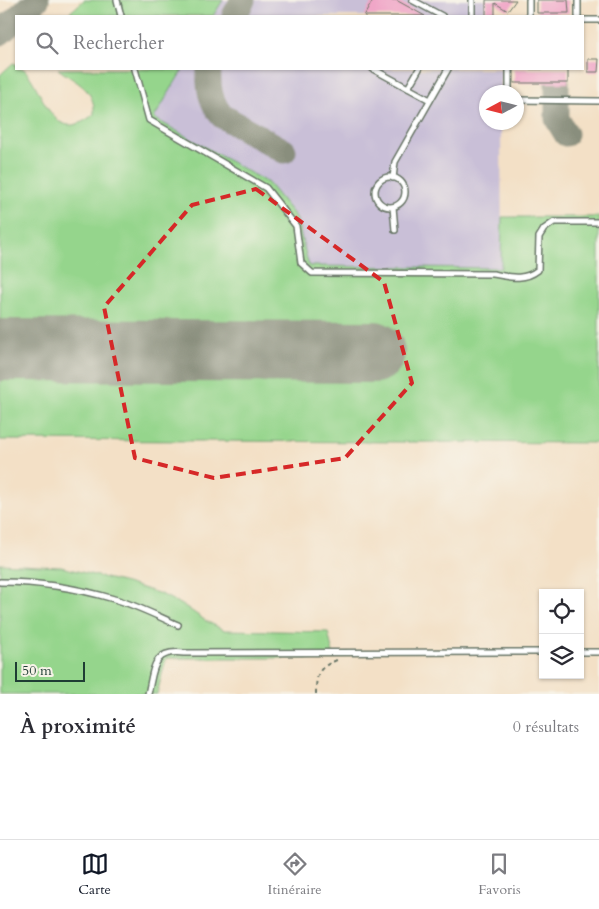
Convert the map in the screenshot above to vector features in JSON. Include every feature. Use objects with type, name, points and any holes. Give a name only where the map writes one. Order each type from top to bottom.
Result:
[{"type":"lane","points":[[117,0],[121,15]]},
{"type":"lane","points":[[412,0],[440,15]]},
{"type":"lane","points":[[472,0],[472,15]]},
{"type":"lane","points":[[529,0],[529,15]]},
{"type":"lane","points":[[578,0],[578,15]]},
{"type":"lane","points":[[584,20],[599,20]]},
{"type":"lane","points":[[136,70],[149,120],[266,188],[296,226],[301,263],[312,272],[494,274],[515,278],[530,276],[538,270],[540,237],[544,230],[554,222],[599,222]]},
{"type":"lane","points":[[376,70],[430,100]]},
{"type":"lane","points":[[408,88],[418,70]]},
{"type":"lane","points":[[394,178],[395,162],[447,70]]},
{"type":"lane","points":[[509,70],[509,85]]},
{"type":"lane","points":[[524,100],[599,100]]},
{"type":"lane","points":[[394,178],[403,184],[406,194],[401,203],[393,207],[388,207],[379,202],[375,193],[382,180],[394,178]]},
{"type":"lane","points":[[393,207],[395,230]]},
{"type":"lane","points":[[0,582],[26,582],[76,589],[116,599],[178,625]]},
{"type":"lane","points":[[148,694],[156,662],[160,657],[170,652],[539,652]]},
{"type":"lane","points":[[584,652],[599,652]]},
{"type":"path","points":[[316,694],[318,675],[322,667],[337,660]]},
{"type":"highlighted area","points":[[256,189],[384,282],[412,383],[345,458],[214,478],[135,458],[104,307],[192,205]]},
{"type":"shaded area","points":[[122,0],[485,0],[485,15],[126,15]]},
{"type":"shaded area","points":[[141,70],[501,70],[501,85],[479,85],[479,130],[501,130],[502,268],[309,266],[296,217],[268,183],[154,118]]},
{"type":"green space","points":[[84,0],[223,0],[214,15],[67,15]]},
{"type":"green space","points":[[13,63],[15,64],[15,70],[25,70],[51,113],[59,121],[68,125],[80,123],[94,114],[94,105],[88,92],[59,70],[182,70],[154,118],[268,183],[296,217],[309,266],[501,268],[502,217],[599,217],[599,443],[0,440],[0,75]]},
{"type":"green space","points":[[0,564],[61,567],[126,583],[161,594],[224,630],[328,632],[334,658],[166,658],[157,694],[0,694]]},
{"type":"building","points":[[373,0],[396,0],[423,15],[365,15]]},
{"type":"building","points":[[486,0],[516,0],[508,11],[495,3],[495,15],[486,15]]},
{"type":"building","points":[[537,0],[568,0],[569,13],[537,13]]},
{"type":"building","points":[[588,59],[599,59],[598,72],[588,72]]},
{"type":"building","points":[[514,70],[568,70],[568,83],[514,83]]},
{"type":"taxiway","points":[[20,15],[37,0]]},
{"type":"taxiway","points":[[235,15],[243,0]]},
{"type":"taxiway","points":[[0,33],[15,20]]},
{"type":"taxiway","points":[[209,70],[211,94],[222,116],[284,151]]},
{"type":"taxiway","points":[[557,83],[557,119],[566,134]]},
{"type":"runway","points":[[0,350],[374,352]]}]
